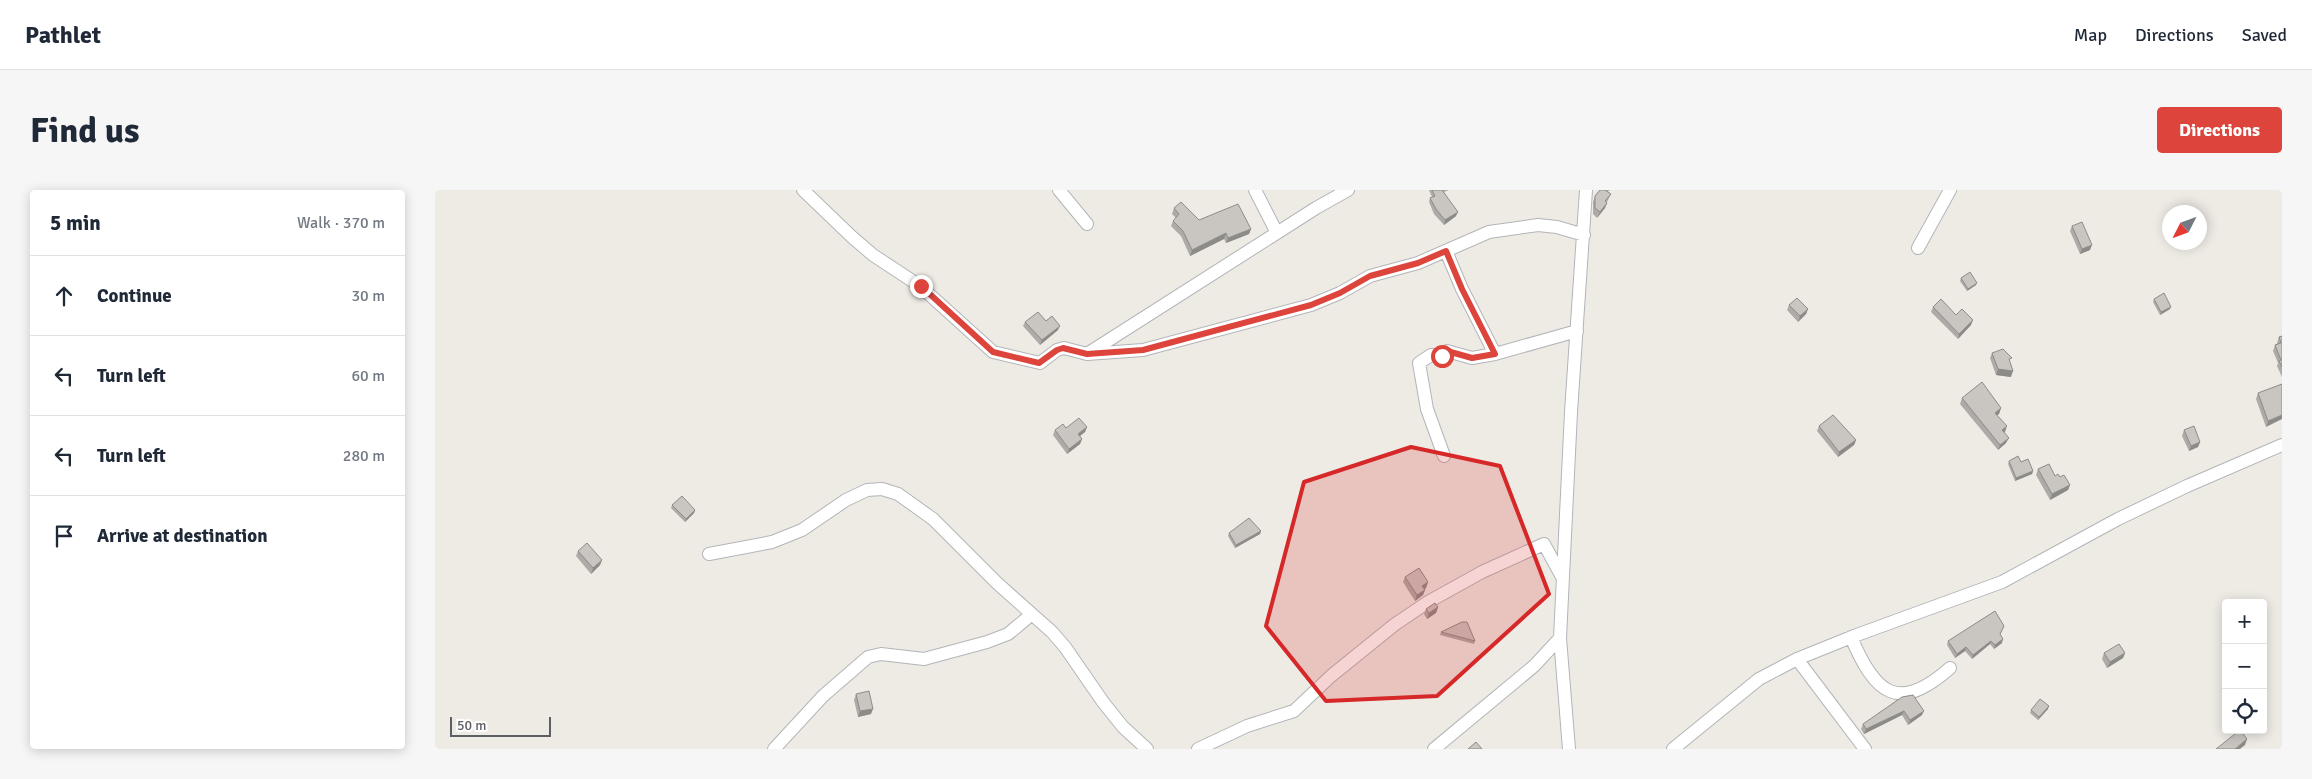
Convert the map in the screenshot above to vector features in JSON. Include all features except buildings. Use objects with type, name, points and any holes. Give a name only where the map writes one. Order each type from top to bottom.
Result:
[{"type":"street","points":[[803,190],[851,237],[880,260],[921,286],[993,352],[1039,363],[1063,348],[1087,354],[1143,350],[1311,305],[1340,293],[1370,276],[1418,263],[1489,232],[1538,225],[1557,227],[1584,235]]},
{"type":"street","points":[[1059,190],[1087,224]]},
{"type":"street","points":[[1255,190],[1277,233]]},
{"type":"street","points":[[1087,354],[1348,190]]},
{"type":"street","points":[[1569,749],[1560,638],[1562,577],[1586,190]]},
{"type":"street","points":[[1918,248],[1950,190]]},
{"type":"street","points":[[1446,251],[1462,289],[1495,354]]},
{"type":"street","points":[[1444,456],[1427,409],[1419,363],[1431,355],[1442,356],[1447,351],[1472,358],[1495,354],[1577,331]]},
{"type":"street","points":[[1673,749],[1759,679],[1797,659],[1851,637],[2002,582],[2118,519],[2187,486],[2282,445]]},
{"type":"street","points":[[709,554],[780,539],[802,530],[846,500],[867,490],[882,489],[898,494],[933,519],[1065,647],[1097,694],[1123,727],[1147,749]]},
{"type":"street","points":[[1198,749],[1247,726],[1293,711],[1331,676],[1394,625],[1428,602],[1482,572],[1544,544],[1562,577]]},
{"type":"street","points":[[774,749],[823,696],[868,657],[881,654],[924,658],[987,642],[1008,634],[1032,614]]},
{"type":"street","points":[[1851,637],[1860,657],[1878,684],[1891,693],[1904,694],[1918,691],[1935,681],[1950,668]]},
{"type":"street","points":[[1434,749],[1534,666],[1560,638]]},
{"type":"street","points":[[1797,659],[1865,749]]},
{"type":"highlighted area","points":[[1411,447],[1500,466],[1549,594],[1437,696],[1326,701],[1266,626],[1304,482]]},
{"type":"route","points":[[921,286],[993,352],[999,355],[1039,363],[1063,348],[1087,354],[1143,350],[1311,305],[1340,293],[1380,272],[1418,263],[1446,251],[1462,289],[1495,354],[1472,358],[1447,351],[1442,356]]}]
